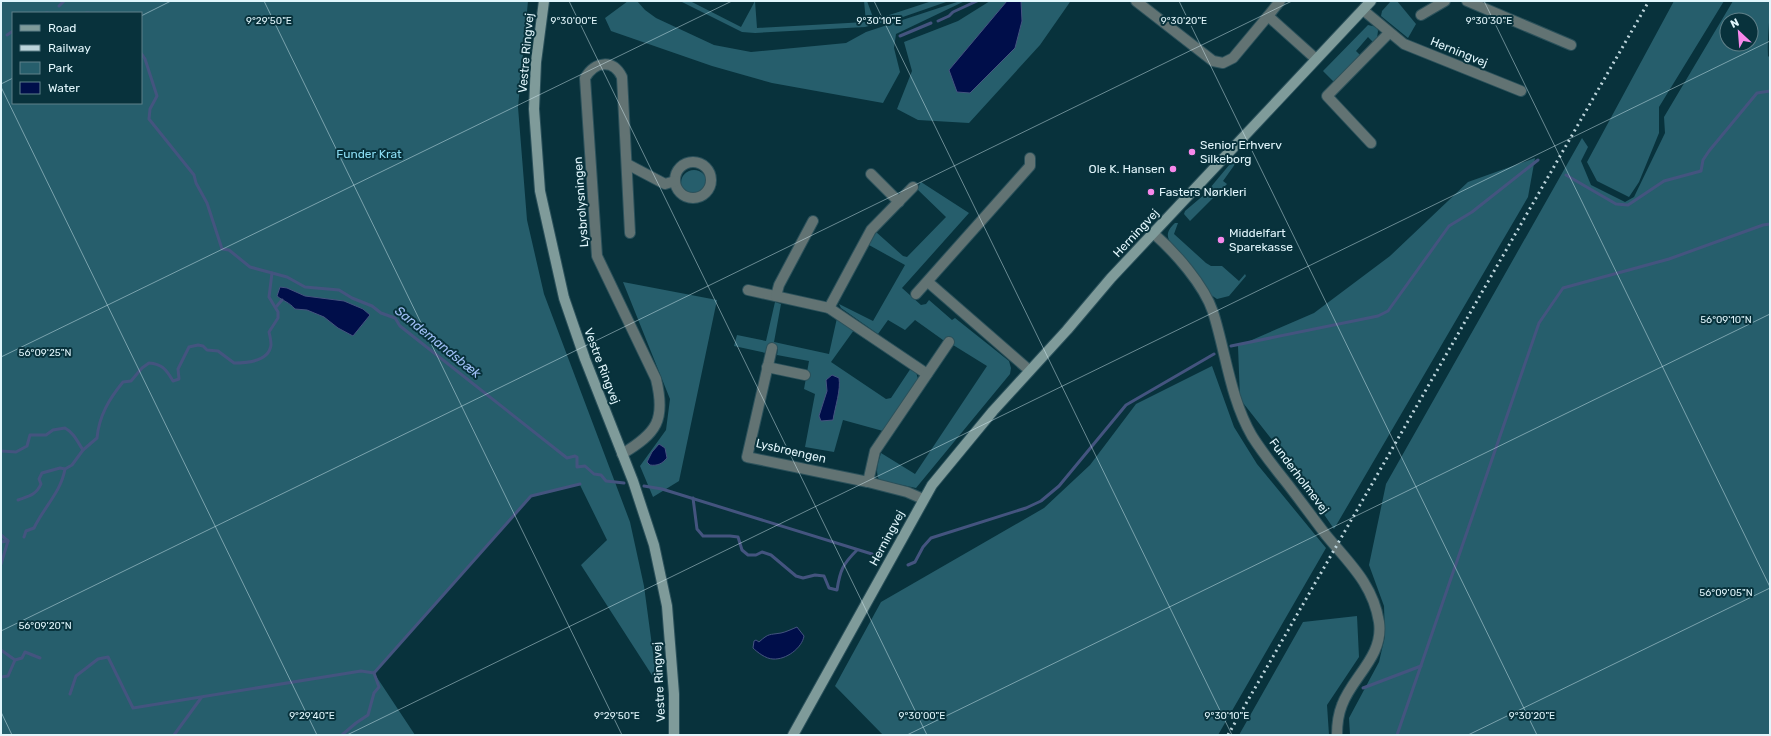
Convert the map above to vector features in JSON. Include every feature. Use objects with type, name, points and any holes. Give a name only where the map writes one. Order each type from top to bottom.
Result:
[{"type":"street","name":"Vestre Ringvej","points":[[544,1],[536,62],[534,109],[540,191],[564,298],[584,359],[622,454],[654,544],[667,606],[674,694],[674,735]]},
{"type":"street","points":[[1136,1],[1213,61],[1223,63],[1233,58],[1280,1]]},
{"type":"street","name":"Herningvej","points":[[793,735],[932,485],[1029,370],[1153,233],[1273,108],[1316,59],[1371,1]]},
{"type":"street","points":[[1421,16],[1445,1]]},
{"type":"street","points":[[1466,1],[1571,45]]},
{"type":"street","name":"Herningvej","points":[[1363,10],[1404,44],[1521,91]]},
{"type":"street","points":[[1268,16],[1316,59]]},
{"type":"street","points":[[1371,143],[1327,96],[1389,33]]},
{"type":"street","name":"Lysbrolysningen","points":[[622,454],[642,442],[654,429],[660,413],[660,396],[656,379],[597,256],[585,78],[590,70],[597,65],[609,65],[618,70],[622,77],[630,233]]},
{"type":"street","points":[[916,294],[1030,166],[1030,158]]},
{"type":"street","points":[[627,164],[665,184],[674,181]]},
{"type":"street","points":[[870,174],[899,202]]},
{"type":"street","points":[[829,308],[871,230],[913,187]]},
{"type":"street","points":[[776,296],[779,285],[813,221]]},
{"type":"street","name":"Funderholmevej","points":[[1153,233],[1172,252],[1205,295],[1213,311],[1239,408],[1253,437],[1326,535],[1359,574],[1369,590],[1374,602],[1379,623],[1377,642],[1371,659],[1342,704],[1338,716],[1337,735]]},
{"type":"street","points":[[928,282],[1029,370]]},
{"type":"street","points":[[748,290],[829,308],[927,374]]},
{"type":"street","points":[[868,482],[876,451],[949,342]]},
{"type":"street","name":"Lysbroengen","points":[[772,348],[748,457],[868,482],[908,492],[923,499]]},
{"type":"street","points":[[767,367],[805,375]]},
{"type":"green space","name":"Funder Krat","points":[[1,1],[528,1],[518,107],[527,220],[544,294],[630,522],[644,586],[657,683],[581,565],[607,540],[580,485],[531,496],[374,673],[415,735],[1,735]]},
{"type":"green space","points":[[628,1],[637,1],[645,10],[656,18],[714,45],[751,52],[846,43],[866,32],[960,1],[965,1],[896,34],[894,48],[900,72],[883,103],[772,83],[712,66],[611,31],[605,18]]},
{"type":"green space","points":[[680,1],[690,1],[741,27],[755,1],[757,28],[866,22],[864,1],[867,1],[874,20],[932,1],[949,1],[900,18],[865,27],[755,33],[742,32]]},
{"type":"green space","points":[[990,1],[1070,2],[1040,45],[969,123],[918,120],[897,109],[912,71],[904,42],[958,21]]},
{"type":"green space","points":[[1391,1],[1397,1],[1416,24],[1408,38],[1381,16],[1382,11]]},
{"type":"green space","points":[[1674,1],[1724,1],[1659,107],[1659,133],[1639,182],[1629,197],[1597,181],[1587,162]]},
{"type":"green space","points":[[1733,1],[1770,1],[1768,56],[1770,58],[1770,735],[1350,735],[1349,718],[1379,662],[1385,636],[1384,606],[1369,565],[1386,484],[1582,138],[1588,147],[1581,161],[1591,185],[1625,202],[1634,197],[1665,133],[1664,117],[1719,25],[1719,52],[1759,52],[1759,12],[1726,12]]},
{"type":"green space","points":[[1368,25],[1377,27],[1377,38],[1373,42],[1368,37],[1356,51],[1360,55],[1334,82],[1323,71]]},
{"type":"green space","points":[[1235,158],[1238,160],[1223,181],[1227,184],[1190,221],[1184,214],[1185,211],[1205,194]]},
{"type":"green space","points":[[1535,158],[1528,197],[1334,529],[1277,446],[1240,399],[1238,346],[1314,313],[1390,256],[1468,182]]},
{"type":"green space","points":[[694,170],[703,174],[707,183],[703,192],[694,196],[685,192],[681,183],[685,174]]},
{"type":"green space","points":[[921,182],[969,213],[902,288],[921,305],[926,304],[929,300],[952,320],[955,318],[1009,361],[1011,368],[1010,374],[916,488],[879,480],[877,470],[881,453],[915,474],[987,366],[943,340],[915,320],[905,330],[888,320],[878,334],[841,308],[839,304],[873,321],[905,265],[869,245],[876,232],[903,256],[907,257],[946,217],[917,189]]},
{"type":"green space","points":[[1175,223],[1178,223],[1174,234],[1206,263],[1211,266],[1222,266],[1239,281],[1245,274],[1246,276],[1229,296],[1217,299],[1211,295],[1169,240],[1169,231]]},
{"type":"green space","points":[[623,282],[717,300],[679,481],[653,497],[640,466],[666,430],[670,399]]},
{"type":"green space","points":[[775,302],[781,304],[774,342],[829,354],[837,318],[854,330],[831,362],[886,399],[891,398],[911,368],[916,372],[918,379],[883,431],[843,420],[834,452],[805,447],[815,394],[804,389],[809,361],[777,355],[778,348],[769,346],[766,353],[734,346],[737,335],[766,341]]},
{"type":"green space","points":[[1212,366],[1234,427],[1257,464],[1326,548],[1218,735],[883,735],[835,686],[881,602],[1044,508],[1090,465],[1136,404]]},
{"type":"green space","points":[[1357,616],[1359,657],[1327,705],[1329,735],[1239,735],[1303,622]]},
{"type":"water","points":[[1007,1],[1021,1],[1022,21],[1015,48],[970,93],[957,92],[949,70]]},
{"type":"water","points":[[280,287],[287,288],[305,296],[344,301],[363,309],[370,315],[353,336],[338,328],[324,317],[307,310],[295,309],[277,296]]},
{"type":"water","points":[[832,375],[839,378],[839,393],[833,420],[821,421],[819,416],[827,391],[826,380]]},
{"type":"water","points":[[659,444],[665,448],[667,458],[659,464],[650,465],[647,462],[652,452]]},
{"type":"water","points":[[797,627],[804,636],[803,640],[797,649],[783,658],[767,658],[753,648],[754,641],[756,640],[759,642],[769,635],[783,633]]},
{"type":"waterway","points":[[59,6],[64,1]]},
{"type":"waterway","points":[[938,21],[977,1]]},
{"type":"waterway","points":[[900,36],[931,23]]},
{"type":"waterway","name":"Sandemandsbæk","points":[[7,35],[12,32]]},
{"type":"waterway","name":"Sandemandsbæk","points":[[142,54],[145,59],[157,96],[150,109],[149,119],[194,175],[196,183],[207,203],[222,249],[229,250],[250,267],[287,277],[305,287],[339,290],[352,298],[372,306],[381,313],[395,318],[400,326],[567,458],[577,457],[577,467],[585,466],[594,474],[601,475],[606,481],[624,483]]},
{"type":"waterway","points":[[1566,175],[1616,204],[1628,205],[1664,181],[1701,171],[1703,160],[1709,151],[1757,93],[1770,91]]},
{"type":"waterway","points":[[1231,346],[1378,316],[1388,311],[1449,226],[1472,212],[1538,160]]},
{"type":"waterway","points":[[1397,735],[1539,323],[1563,288],[1669,259],[1763,225],[1770,224]]},
{"type":"waterway","points":[[24,537],[26,531],[34,528],[56,492],[65,469],[72,465],[83,450],[97,438],[102,415],[113,395],[123,382],[131,381],[142,368],[149,363],[163,368],[173,381],[179,379],[178,369],[189,347],[198,345],[203,346],[207,350],[218,351],[234,363],[251,362],[266,355],[271,345],[269,332],[278,318],[278,312],[269,297],[272,273]]},
{"type":"waterway","points":[[276,307],[282,300]]},
{"type":"waterway","points":[[908,565],[915,562],[923,547],[931,538],[1026,508],[1041,501],[1059,486],[1126,405],[1214,354]]},
{"type":"waterway","points":[[1,451],[16,452],[27,446],[30,435],[46,435],[53,430],[65,428],[73,435],[83,450]]},
{"type":"waterway","points":[[18,500],[32,495],[37,491],[41,484],[39,479],[42,473],[60,468],[65,469]]},
{"type":"waterway","points":[[70,694],[76,676],[98,659],[108,657],[133,708],[361,671],[374,673],[531,496],[580,484]]},
{"type":"waterway","points":[[644,486],[662,489],[872,554]]},
{"type":"waterway","points":[[693,498],[697,529],[703,536],[738,537],[742,550],[748,555],[756,555],[762,552],[771,555],[796,576],[803,578],[815,575],[824,576],[829,588],[837,590],[839,577],[843,568],[848,559],[857,550]]},
{"type":"waterway","points":[[1,535],[8,541],[1,564]]},
{"type":"waterway","points":[[1,542],[8,541]]},
{"type":"waterway","points":[[1,650],[15,660]]},
{"type":"waterway","points":[[1,677],[8,676],[15,660],[22,658],[25,652],[40,658]]},
{"type":"waterway","points":[[1363,688],[1421,666]]},
{"type":"waterway","points":[[342,735],[368,715],[374,693],[379,687],[374,673]]},
{"type":"waterway","points":[[174,735],[201,698]]},
{"type":"railway","points":[[1228,735],[1649,1]]},
{"type":"place","name":"Senior Erhverv Silkeborg","points":[[1192,152]]},
{"type":"place","name":"Ole K. Hansen","points":[[1173,169]]},
{"type":"place","name":"Fasters Nørkleri","points":[[1151,192]]},
{"type":"place","name":"Middelfart Sparekasse","points":[[1221,240]]}]
